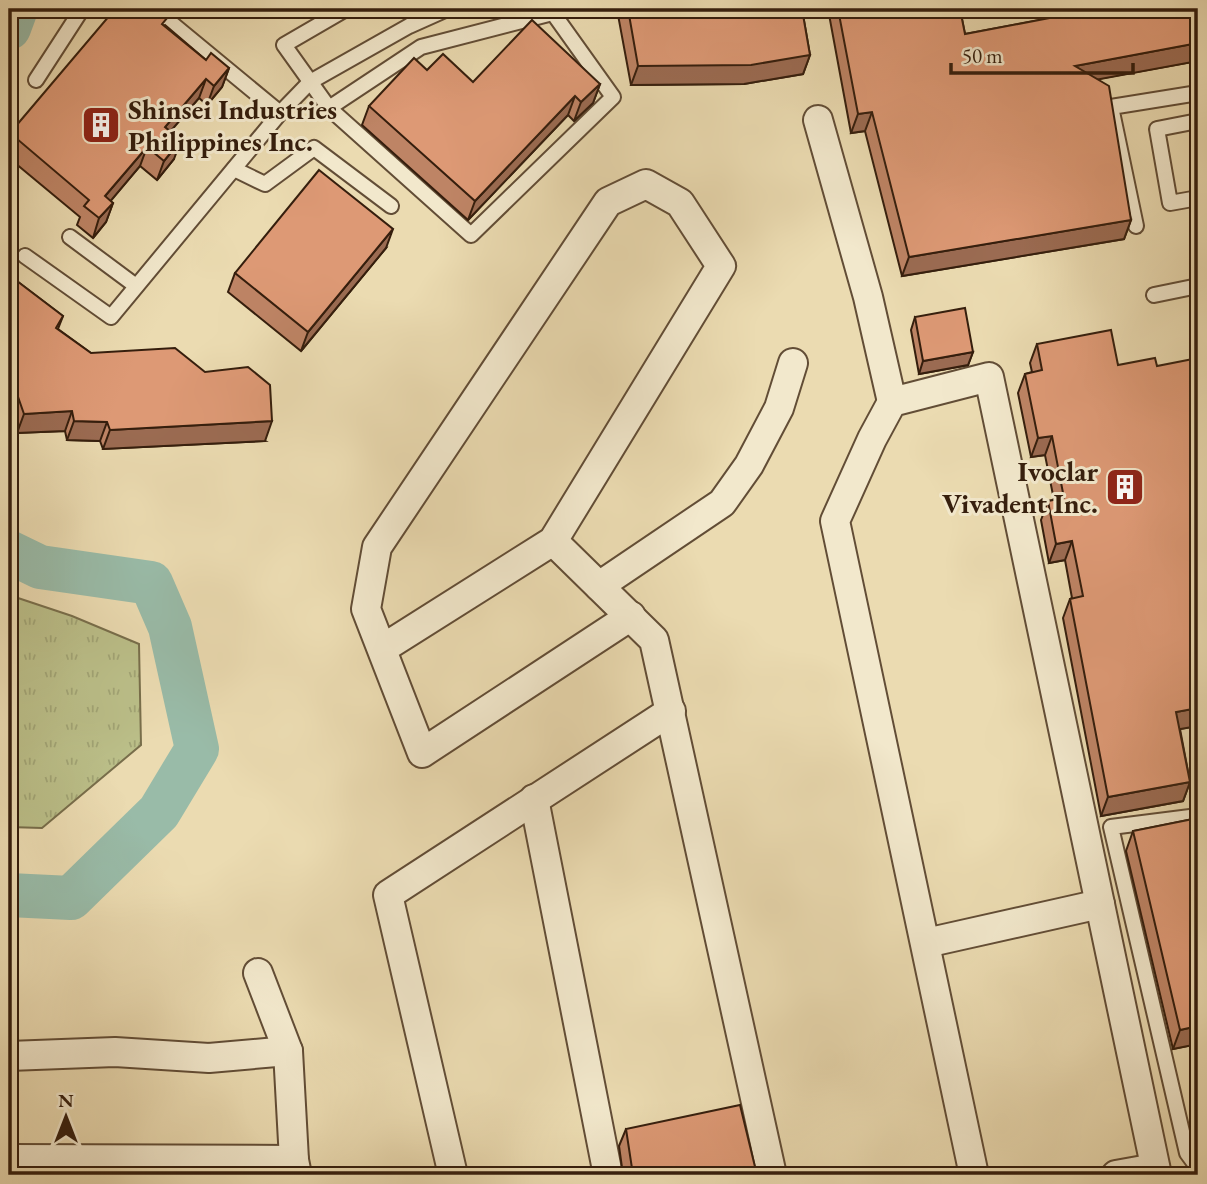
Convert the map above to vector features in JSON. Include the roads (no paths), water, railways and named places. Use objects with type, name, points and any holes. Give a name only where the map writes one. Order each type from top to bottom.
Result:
[{"type":"street","points":[[818,120],[869,297],[892,402],[835,521],[974,1175]]},
{"type":"street","points":[[382,649],[553,541],[721,266],[680,203],[646,184],[608,202],[377,547],[366,609],[422,754],[631,615]]},
{"type":"street","points":[[599,586],[722,503],[749,466],[779,408],[793,363]]},
{"type":"street","points":[[892,402],[989,377],[1156,1172],[1116,1175]]},
{"type":"street","points":[[553,541],[654,640],[772,1175]]},
{"type":"street","points":[[453,1175],[388,895],[671,711]]},
{"type":"street","points":[[534,799],[608,1175]]},
{"type":"street","points":[[926,943],[1100,904]]},
{"type":"street","points":[[9,1160],[295,1168],[288,1051],[258,973]]},
{"type":"street","points":[[9,1055],[115,1052],[209,1058],[288,1051]]},
{"type":"lane","points":[[36,80],[82,9]]},
{"type":"lane","points":[[154,9],[280,113]]},
{"type":"lane","points":[[346,9],[284,45],[329,108],[471,235],[612,97],[553,13]]},
{"type":"lane","points":[[25,257],[111,317],[280,113],[310,82],[409,26],[447,9]]},
{"type":"lane","points":[[329,108],[421,47],[568,9]]},
{"type":"lane","points":[[1136,226],[1111,107],[1198,93]]},
{"type":"lane","points":[[1198,121],[1157,128],[1170,203],[1198,198]]},
{"type":"lane","points":[[234,169],[265,184],[314,148],[391,206]]},
{"type":"lane","points":[[70,237],[136,286]]},
{"type":"lane","points":[[1154,295],[1198,286]]},
{"type":"lane","points":[[1198,816],[1111,827],[1186,1153],[1198,1168]]},
{"type":"waterway","points":[[9,28],[16,9]]},
{"type":"waterway","points":[[9,552],[40,567],[151,583],[170,627],[197,749],[159,812],[71,898],[9,895]]},
{"type":"place","name":"Shinsei Industries Philippines Inc.","points":[[101,125]]},
{"type":"place","name":"Ivoclar Vivadent Inc.","points":[[1125,487]]}]
